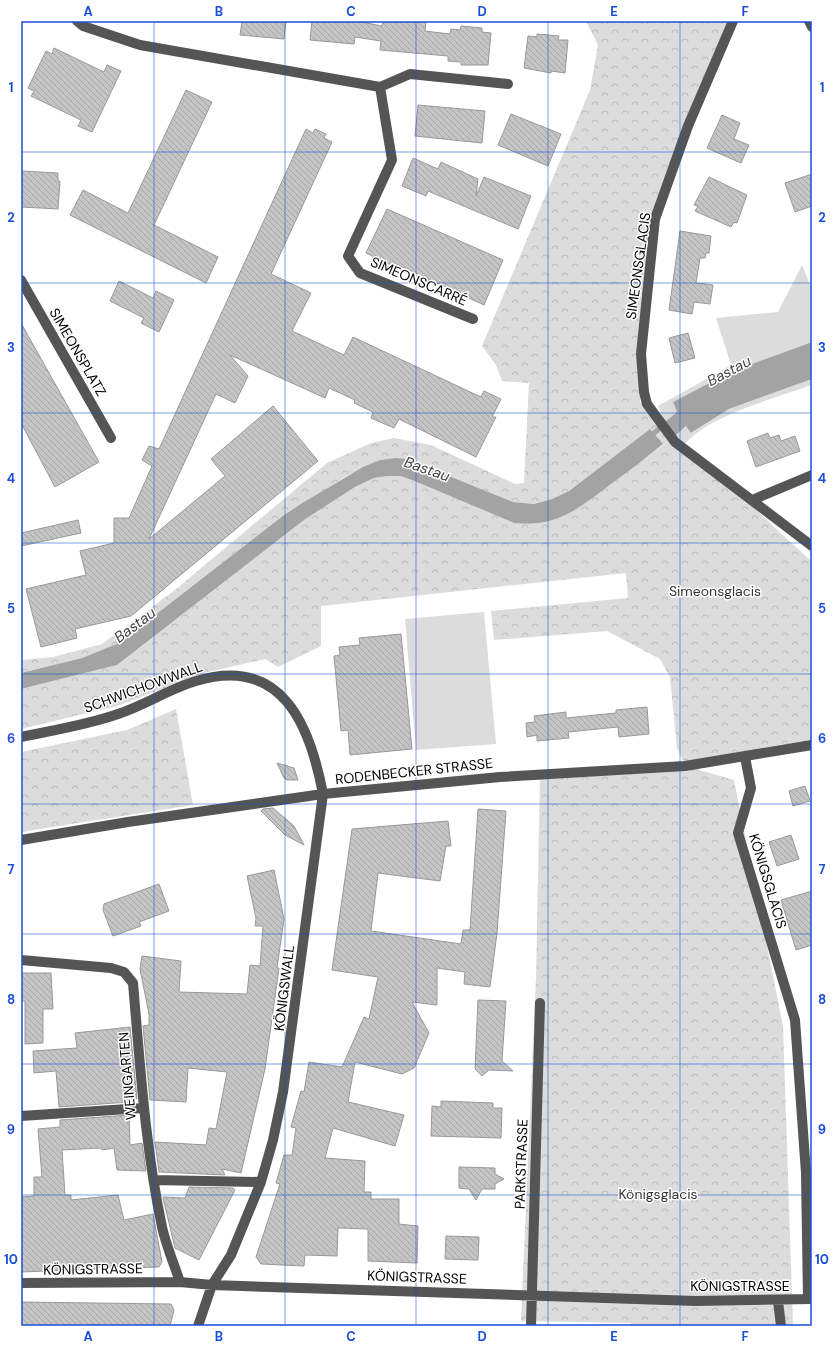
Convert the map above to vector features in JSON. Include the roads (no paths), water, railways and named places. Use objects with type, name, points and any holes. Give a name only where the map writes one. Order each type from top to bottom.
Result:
[{"type":"street","points":[[77,21],[83,26],[140,45],[380,87],[410,74],[508,84]]},
{"type":"street","name":"SIMEONSGLACIS","points":[[733,21],[688,126],[655,219],[641,354],[644,392],[647,404],[675,442],[812,546]]},
{"type":"street","points":[[809,21],[812,27]]},
{"type":"street","name":"SIMEONSCARRÉ","points":[[380,87],[392,160],[348,256],[360,273],[473,320]]},
{"type":"street","name":"SIMEONSPLATZ","points":[[21,280],[111,438]]},
{"type":"street","points":[[752,500],[812,475]]},
{"type":"street","name":"SCHWICHOWWALL","points":[[21,737],[84,724],[118,714],[196,682],[218,676],[243,676],[260,681],[276,691],[292,708],[304,725],[318,767],[323,794]]},
{"type":"street","name":"RODENBECKER STRASSE","points":[[21,840],[136,821],[323,794],[500,776],[685,766],[812,745]]},
{"type":"street","name":"KÖNIGSGLACIS","points":[[745,757],[751,788],[738,833],[795,1020],[806,1173],[810,1299]]},
{"type":"street","name":"KÖNIGSWALL","points":[[198,1326],[212,1285],[231,1255],[261,1182],[273,1140],[284,1092],[323,794]]},
{"type":"street","name":"WEINGARTEN","points":[[21,960],[111,968],[124,972],[133,983],[143,1108],[154,1180],[162,1228],[180,1282]]},
{"type":"street","name":"PARKSTRASSE","points":[[531,1326],[540,1003]]},
{"type":"street","points":[[21,1116],[143,1108]]},
{"type":"street","points":[[154,1180],[261,1182]]},
{"type":"street","name":"KÖNIGSTRASSE","points":[[21,1284],[180,1282],[212,1285],[696,1301],[778,1301],[810,1299]]},
{"type":"street","points":[[778,1301],[780,1326]]},
{"type":"water","points":[[812,342],[812,379],[729,409],[691,433],[686,426],[676,435],[665,422],[677,412],[673,402],[732,371]]},
{"type":"water","points":[[650,429],[663,444],[589,501],[567,514],[543,522],[529,524],[514,523],[400,476],[374,478],[355,487],[304,520],[117,665],[21,689],[21,673],[82,658],[119,643],[284,515],[363,467],[380,460],[396,458],[407,459],[513,502],[534,504],[552,499],[569,491]]},
{"type":"waterway","name":"Bastau","points":[[649,437],[664,425]]},
{"type":"park label","name":"Simeonsglacis","points":[[715,591]]},
{"type":"park label","name":"Königsglacis","points":[[658,1194]]}]
